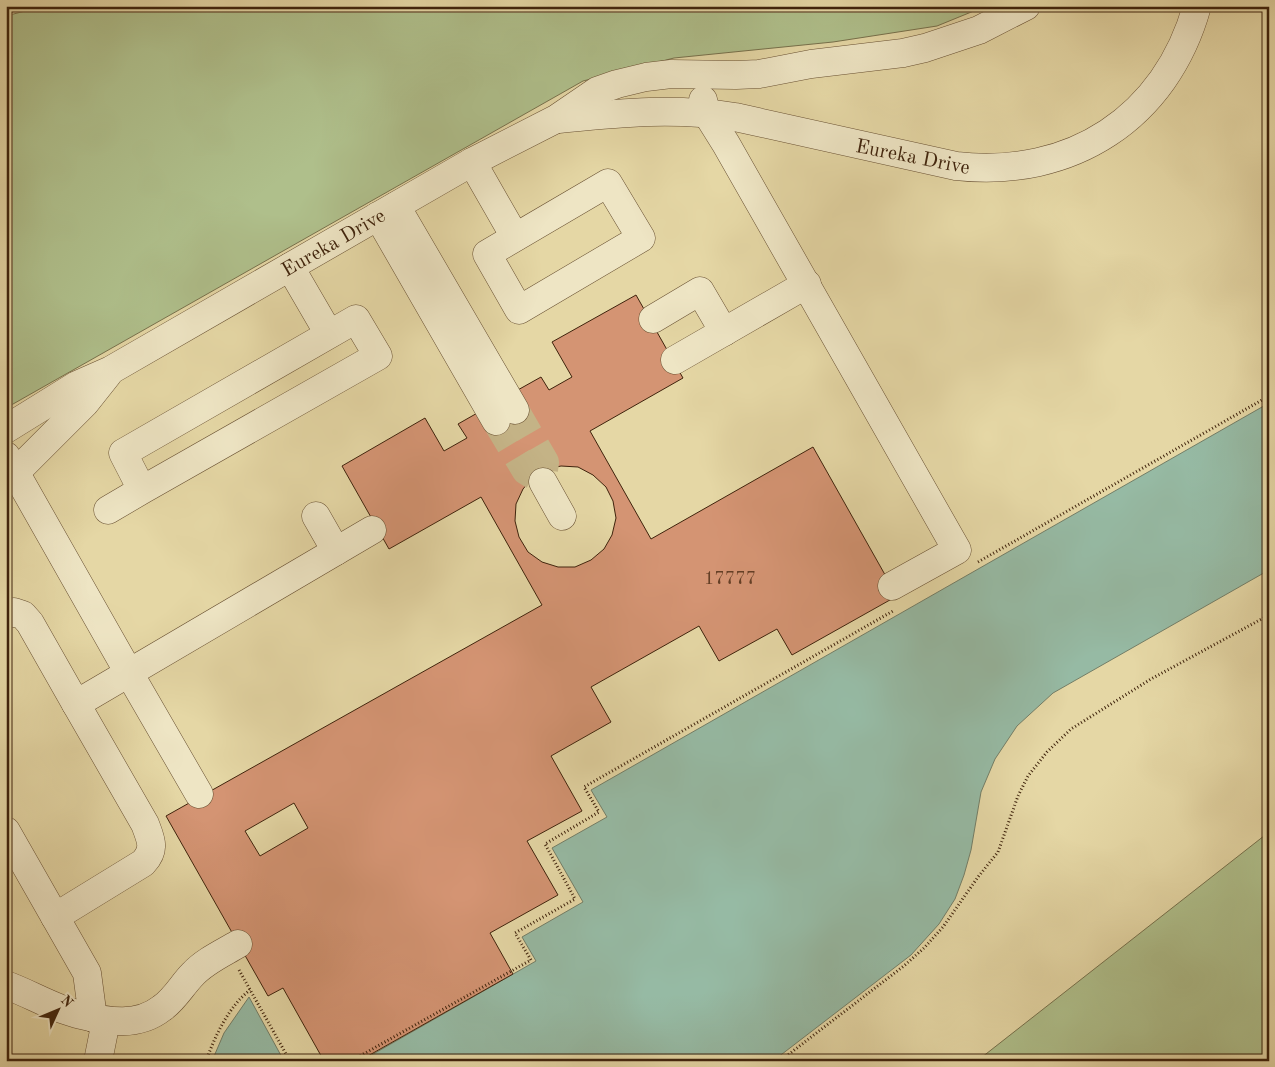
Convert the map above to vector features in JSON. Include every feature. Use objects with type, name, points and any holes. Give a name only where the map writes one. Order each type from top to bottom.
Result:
[{"type":"street","name":"Eureka Drive","points":[[6,429],[77,385],[111,370],[472,162],[556,119],[597,91],[646,77],[699,74],[759,74],[811,64],[903,53],[926,48],[979,30],[1026,6]]},
{"type":"street","name":"Eureka Drive","points":[[556,119],[633,112],[706,112],[956,166],[979,169],[1036,163],[1053,159],[1091,144],[1135,112],[1164,79],[1176,61],[1197,6]]},
{"type":"street","points":[[699,74],[706,112],[957,550],[897,596]]},
{"type":"street","points":[[472,162],[515,237]]},
{"type":"street","points":[[608,182],[641,238],[519,310],[487,254],[515,237],[608,182]]},
{"type":"street","points":[[387,211],[506,416]]},
{"type":"street","points":[[290,266],[330,334]]},
{"type":"street","points":[[676,360],[806,284]]},
{"type":"street","points":[[653,319],[700,291],[724,332]]},
{"type":"street","points":[[108,510],[378,356],[356,319],[123,453],[142,490]]},
{"type":"street","name":"Eureka Drive","points":[[10,470],[85,403],[111,370]]},
{"type":"street","points":[[10,470],[199,794]]},
{"type":"street","points":[[541,476],[562,516]]},
{"type":"street","points":[[316,516],[336,551]]},
{"type":"street","points":[[76,704],[372,530]]},
{"type":"street","points":[[6,615],[14,612],[23,616],[30,623],[145,824],[152,849],[143,863],[55,917]]},
{"type":"street","points":[[6,831],[87,973],[100,1019],[98,1061]]},
{"type":"street","points":[[6,986],[26,992],[60,1009],[100,1019],[131,1022],[146,1018],[161,1009],[172,999],[193,973],[238,944]]},
{"type":"path","points":[[6,12],[28,6]]},
{"type":"path","points":[[970,567],[1269,396]]},
{"type":"path","points":[[351,1061],[531,960],[515,934],[575,899],[545,844],[599,812],[584,787],[897,596]]},
{"type":"path","points":[[780,1061],[910,960],[943,927],[998,852],[1018,796],[1028,776],[1047,752],[1071,728],[1151,678],[1269,615]]},
{"type":"path","points":[[242,974],[290,1061]]},
{"type":"path","points":[[206,1061],[216,1036],[245,994],[250,990]]},
{"type":"shaded area","points":[[44,6],[986,6],[937,26],[833,42],[674,58],[583,81],[6,408],[6,16]]},
{"type":"shaded area","points":[[1269,403],[1269,570],[1053,693],[1017,726],[995,759],[981,792],[971,850],[964,875],[955,899],[939,924],[911,955],[773,1061],[361,1061],[536,961],[522,937],[583,902],[552,848],[607,817],[591,790]]},
{"type":"shaded area","points":[[1269,832],[1269,1061],[977,1061]]},
{"type":"shaded area","points":[[249,997],[284,1061],[212,1061],[224,1033]]},
{"type":"building","points":[[636,295],[683,378],[590,431],[651,539],[813,447],[897,596],[792,655],[777,629],[719,661],[699,626],[591,687],[611,722],[551,756],[582,811],[527,841],[558,895],[490,933],[513,974],[359,1061],[324,1061],[283,988],[268,996],[166,816],[542,605],[481,497],[389,549],[342,466],[425,418],[444,451],[467,438],[458,424],[541,377],[549,390],[572,377],[552,342]],"holes":[[[561,466],[578,467],[593,475],[606,487],[613,501],[616,518],[612,535],[604,549],[591,560],[575,567],[558,567],[542,562],[528,552],[519,537],[515,521],[516,504],[523,489],[534,476],[544,470]],[[294,803],[308,828],[260,856],[245,831]]]},
{"type":"tunnel","points":[[515,410],[545,462],[544,470]]},
{"type":"tunnel","points":[[496,421],[526,471],[534,476]]}]
